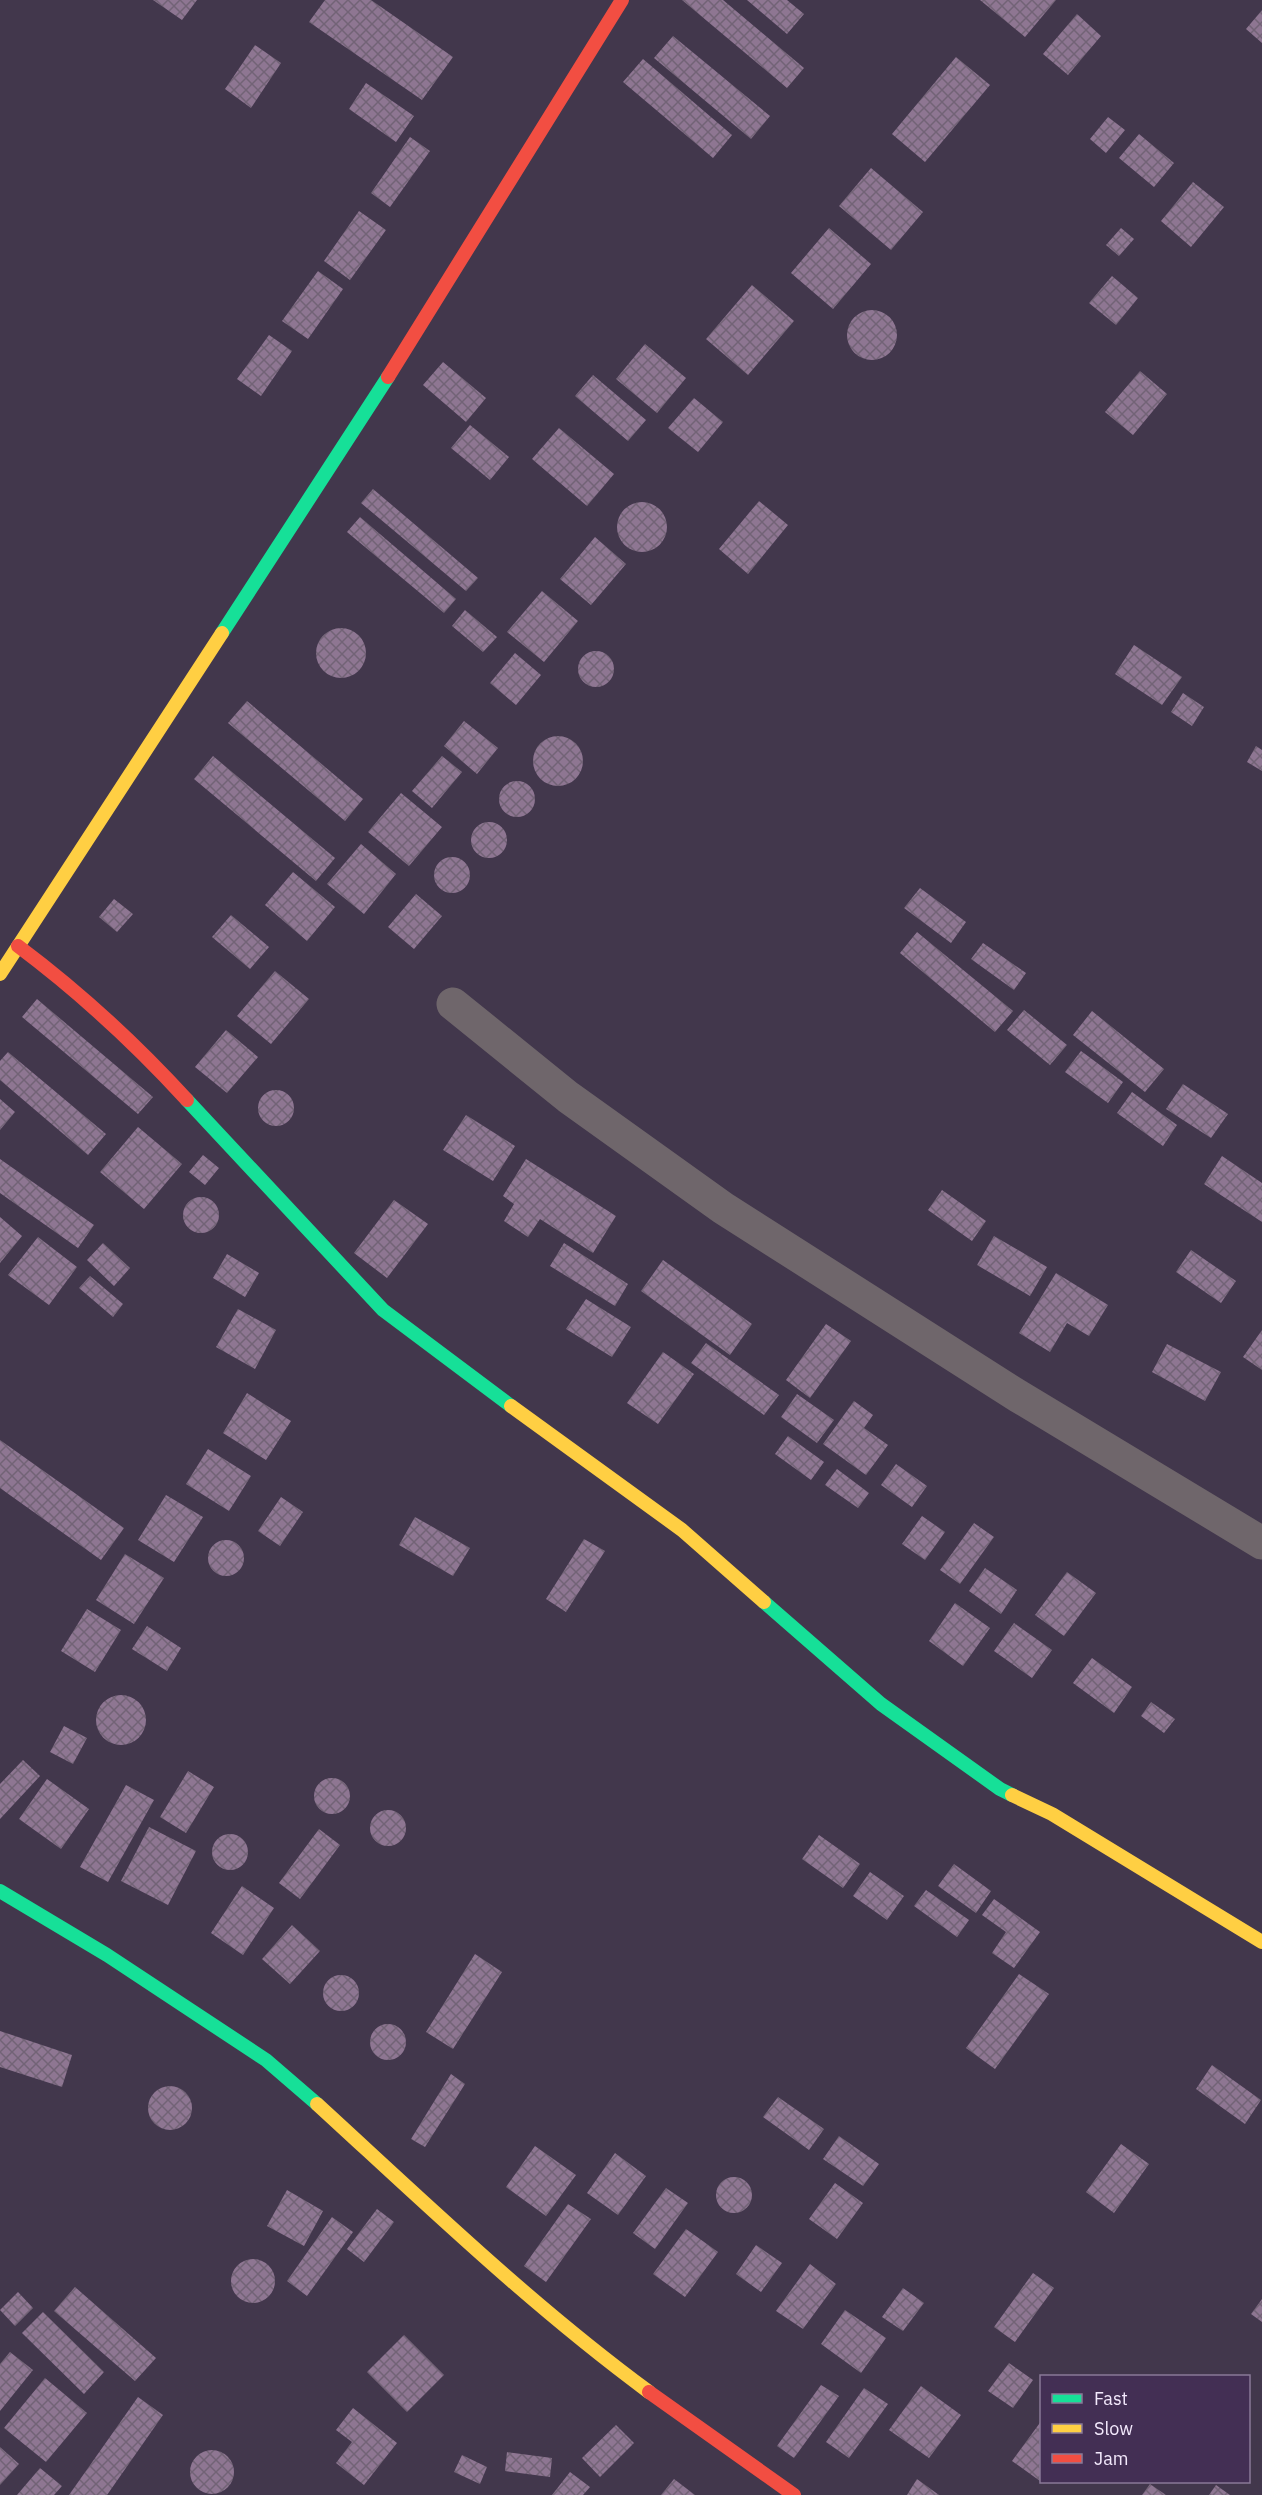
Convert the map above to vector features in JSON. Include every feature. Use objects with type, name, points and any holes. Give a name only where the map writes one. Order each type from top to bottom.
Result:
[{"type":"street","points":[[0,974],[431,311],[622,0]]},
{"type":"street","points":[[18,946],[80,993],[135,1043],[354,1280],[407,1329],[682,1530],[882,1704],[1000,1789],[1052,1814],[1262,1942]]},
{"type":"street","points":[[453,1004],[568,1097],[723,1208],[1018,1396],[1262,1543]]},
{"type":"street","points":[[0,1891],[107,1955],[266,2060],[311,2098],[470,2245],[610,2363],[794,2495]]},
{"type":"building","points":[[153,0],[197,0],[182,20]]},
{"type":"building","points":[[325,0],[371,0],[453,57],[422,100],[309,22]]},
{"type":"building","points":[[682,0],[723,0],[804,68],[787,88]]},
{"type":"building","points":[[747,0],[787,0],[804,14],[787,34]]},
{"type":"building","points":[[980,0],[1056,0],[1025,37]]},
{"type":"building","points":[[1262,10],[1262,43],[1246,29]]},
{"type":"building","points":[[1077,14],[1101,36],[1068,75],[1043,54]]},
{"type":"building","points":[[673,36],[770,116],[751,139],[654,58]]},
{"type":"building","points":[[255,45],[281,63],[251,108],[225,89]]},
{"type":"building","points":[[956,57],[990,85],[925,162],[892,134]]},
{"type":"building","points":[[643,59],[732,135],[713,158],[623,82]]},
{"type":"building","points":[[366,83],[414,116],[396,142],[349,109]]},
{"type":"building","points":[[1108,117],[1125,130],[1106,153],[1090,139]]},
{"type":"building","points":[[1139,134],[1174,163],[1154,187],[1119,158]]},
{"type":"building","points":[[410,137],[430,151],[390,207],[371,193]]},
{"type":"building","points":[[871,168],[923,212],[891,250],[839,206]]},
{"type":"building","points":[[1193,182],[1224,207],[1191,247],[1161,221]]},
{"type":"building","points":[[359,211],[386,230],[350,280],[324,261]]},
{"type":"building","points":[[829,228],[871,264],[833,309],[791,273]]},
{"type":"building","points":[[1121,228],[1134,239],[1119,256],[1106,245]]},
{"type":"building","points":[[318,271],[343,289],[308,339],[282,321]]},
{"type":"building","points":[[1112,276],[1138,298],[1116,325],[1089,303]]},
{"type":"building","points":[[752,285],[794,321],[748,375],[706,339]]},
{"type":"building","points":[[872,310],[886,314],[893,321],[897,335],[893,349],[886,356],[872,360],[858,356],[851,349],[847,335],[851,321],[858,314]]},
{"type":"building","points":[[269,335],[292,351],[261,396],[237,379]]},
{"type":"building","points":[[645,344],[686,378],[657,413],[616,379]]},
{"type":"building","points":[[443,362],[486,398],[466,422],[423,385]]},
{"type":"building","points":[[1140,371],[1167,394],[1133,435],[1105,412]]},
{"type":"building","points":[[593,375],[646,420],[628,441],[575,396]]},
{"type":"building","points":[[694,398],[723,422],[698,452],[668,428]]},
{"type":"building","points":[[470,425],[509,457],[490,480],[451,448]]},
{"type":"building","points":[[559,428],[614,474],[587,506],[532,459]]},
{"type":"building","points":[[373,489],[478,578],[466,591],[361,503]]},
{"type":"building","points":[[759,501],[788,525],[748,574],[719,549]]},
{"type":"building","points":[[642,502],[660,509],[667,527],[660,545],[642,552],[624,545],[617,527],[624,509]]},
{"type":"building","points":[[360,517],[456,599],[444,613],[347,532]]},
{"type":"building","points":[[595,537],[626,564],[591,605],[560,579]]},
{"type":"building","points":[[542,591],[578,621],[544,662],[507,632]]},
{"type":"building","points":[[465,610],[497,637],[483,652],[452,626]]},
{"type":"building","points":[[341,628],[359,635],[366,653],[359,671],[341,678],[323,671],[316,653],[323,635]]},
{"type":"building","points":[[1134,645],[1182,677],[1162,705],[1115,674]]},
{"type":"building","points":[[596,651],[608,657],[614,669],[608,681],[596,687],[584,681],[578,669],[584,657]]},
{"type":"building","points":[[515,653],[541,675],[516,705],[490,683]]},
{"type":"building","points":[[1183,693],[1204,707],[1192,726],[1171,712]]},
{"type":"building","points":[[247,701],[363,799],[345,821],[228,723]]},
{"type":"building","points":[[464,721],[498,748],[477,774],[444,746]]},
{"type":"building","points":[[558,736],[576,743],[583,761],[576,779],[558,786],[540,779],[533,761],[540,743]]},
{"type":"building","points":[[1256,746],[1262,750],[1262,771],[1247,762]]},
{"type":"building","points":[[213,756],[335,858],[316,881],[194,779]]},
{"type":"building","points":[[442,756],[462,772],[432,808],[412,791]]},
{"type":"building","points":[[517,781],[530,786],[535,799],[530,812],[517,817],[504,812],[499,799],[504,786]]},
{"type":"building","points":[[401,793],[442,827],[409,866],[368,832]]},
{"type":"building","points":[[489,822],[501,828],[507,840],[501,852],[489,858],[477,852],[471,840],[477,828]]},
{"type":"building","points":[[361,844],[396,874],[364,914],[327,884]]},
{"type":"building","points":[[452,857],[464,863],[470,875],[464,887],[452,893],[440,887],[434,875],[440,863]]},
{"type":"building","points":[[293,872],[335,907],[307,941],[265,905]]},
{"type":"building","points":[[920,888],[966,922],[951,943],[904,908]]},
{"type":"building","points":[[416,894],[442,916],[414,949],[388,927]]},
{"type":"building","points":[[114,899],[133,914],[117,932],[99,917]]},
{"type":"building","points":[[231,915],[269,947],[250,969],[212,937]]},
{"type":"building","points":[[917,932],[1013,1011],[995,1032],[900,953]]},
{"type":"building","points":[[983,943],[1026,973],[1014,990],[971,959]]},
{"type":"building","points":[[275,971],[309,999],[271,1044],[237,1016]]},
{"type":"building","points":[[37,999],[153,1097],[138,1114],[22,1017]]},
{"type":"building","points":[[1024,1010],[1067,1045],[1050,1065],[1007,1030]]},
{"type":"building","points":[[1092,1011],[1164,1069],[1145,1092],[1073,1035]]},
{"type":"building","points":[[226,1030],[258,1057],[227,1093],[195,1067]]},
{"type":"building","points":[[1081,1051],[1123,1082],[1108,1103],[1065,1072]]},
{"type":"building","points":[[8,1052],[106,1134],[88,1155],[0,1080],[0,1061]]},
{"type":"building","points":[[1183,1084],[1228,1114],[1211,1138],[1166,1109]]},
{"type":"building","points":[[276,1090],[288,1096],[294,1108],[288,1120],[276,1126],[264,1120],[258,1108],[264,1096]]},
{"type":"building","points":[[1132,1092],[1177,1125],[1163,1146],[1117,1113]]},
{"type":"building","points":[[0,1099],[15,1112],[0,1130]]},
{"type":"building","points":[[466,1115],[515,1146],[493,1181],[443,1150]]},
{"type":"building","points":[[138,1127],[182,1164],[144,1209],[100,1172]]},
{"type":"building","points":[[203,1155],[219,1168],[205,1185],[189,1172]]},
{"type":"building","points":[[1222,1156],[1262,1183],[1262,1222],[1204,1184]]},
{"type":"building","points":[[0,1159],[94,1225],[78,1248],[0,1193]]},
{"type":"building","points":[[526,1159],[616,1216],[593,1253],[540,1219],[528,1237],[504,1221],[514,1204],[503,1196]]},
{"type":"building","points":[[942,1190],[986,1221],[972,1241],[928,1210]]},
{"type":"building","points":[[201,1197],[213,1203],[219,1215],[213,1227],[201,1233],[189,1227],[183,1215],[189,1203]]},
{"type":"building","points":[[394,1200],[428,1224],[387,1278],[354,1253]]},
{"type":"building","points":[[0,1217],[22,1236],[0,1263]]},
{"type":"building","points":[[994,1236],[1047,1267],[1030,1296],[977,1265]]},
{"type":"building","points":[[38,1237],[77,1267],[49,1305],[8,1275]]},
{"type":"building","points":[[103,1243],[130,1268],[114,1286],[87,1260]]},
{"type":"building","points":[[564,1243],[628,1284],[615,1306],[550,1266]]},
{"type":"building","points":[[1191,1250],[1236,1281],[1221,1303],[1176,1272]]},
{"type":"building","points":[[227,1254],[259,1273],[245,1297],[213,1278]]},
{"type":"building","points":[[663,1260],[752,1324],[730,1355],[641,1291]]},
{"type":"building","points":[[1056,1273],[1108,1305],[1089,1336],[1067,1323],[1050,1352],[1019,1333]]},
{"type":"building","points":[[90,1276],[123,1304],[113,1317],[79,1288]]},
{"type":"building","points":[[586,1299],[631,1327],[612,1357],[566,1329]]},
{"type":"building","points":[[238,1309],[276,1330],[255,1369],[216,1347]]},
{"type":"building","points":[[826,1324],[851,1341],[810,1398],[786,1380]]},
{"type":"building","points":[[1262,1330],[1262,1370],[1243,1357]]},
{"type":"building","points":[[706,1343],[779,1395],[764,1415],[691,1363]]},
{"type":"building","points":[[1167,1344],[1221,1372],[1205,1401],[1152,1372]]},
{"type":"building","points":[[663,1352],[694,1374],[658,1424],[627,1403]]},
{"type":"building","points":[[247,1393],[291,1421],[266,1460],[223,1433]]},
{"type":"building","points":[[797,1394],[834,1420],[817,1443],[781,1417]]},
{"type":"building","points":[[854,1401],[873,1415],[864,1428],[888,1445],[866,1475],[823,1444]]},
{"type":"building","points":[[788,1436],[824,1462],[811,1480],[775,1454]]},
{"type":"building","points":[[0,1440],[124,1528],[101,1560],[0,1488]]},
{"type":"building","points":[[208,1449],[251,1476],[229,1511],[186,1484]]},
{"type":"building","points":[[896,1464],[927,1486],[912,1507],[881,1485]]},
{"type":"building","points":[[837,1469],[869,1493],[858,1508],[825,1485]]},
{"type":"building","points":[[166,1495],[203,1517],[174,1562],[138,1540]]},
{"type":"building","points":[[281,1497],[303,1512],[280,1546],[258,1531]]},
{"type":"building","points":[[922,1516],[945,1532],[925,1560],[902,1544]]},
{"type":"building","points":[[415,1517],[470,1548],[453,1576],[399,1545]]},
{"type":"building","points":[[974,1523],[994,1537],[960,1584],[940,1570]]},
{"type":"building","points":[[584,1539],[605,1551],[566,1612],[546,1599]]},
{"type":"building","points":[[226,1540],[239,1545],[244,1558],[239,1571],[226,1576],[213,1571],[208,1558],[213,1545]]},
{"type":"building","points":[[125,1554],[164,1578],[134,1624],[96,1600]]},
{"type":"building","points":[[985,1568],[1017,1590],[1001,1614],[969,1591]]},
{"type":"building","points":[[1067,1572],[1096,1593],[1064,1636],[1035,1615]]},
{"type":"building","points":[[955,1603],[990,1628],[963,1666],[929,1641]]},
{"type":"building","points":[[87,1609],[121,1630],[95,1672],[61,1651]]},
{"type":"building","points":[[1014,1623],[1052,1650],[1032,1678],[994,1651]]},
{"type":"building","points":[[147,1626],[181,1648],[167,1671],[132,1649]]},
{"type":"building","points":[[1092,1658],[1132,1687],[1114,1713],[1073,1683]]},
{"type":"building","points":[[121,1695],[139,1702],[146,1720],[139,1738],[121,1745],[103,1738],[96,1720],[103,1702]]},
{"type":"building","points":[[1151,1702],[1175,1719],[1164,1733],[1141,1716]]},
{"type":"building","points":[[64,1726],[87,1738],[73,1764],[50,1752]]},
{"type":"building","points":[[23,1760],[40,1776],[0,1819],[0,1784]]},
{"type":"building","points":[[188,1771],[214,1787],[186,1833],[160,1817]]},
{"type":"building","points":[[332,1778],[344,1784],[350,1796],[344,1808],[332,1814],[320,1808],[314,1796],[320,1784]]},
{"type":"building","points":[[47,1779],[89,1809],[61,1849],[19,1819]]},
{"type":"building","points":[[126,1785],[154,1800],[108,1882],[80,1867]]},
{"type":"building","points":[[388,1810],[401,1815],[406,1828],[401,1841],[388,1846],[375,1841],[370,1828],[375,1815]]},
{"type":"building","points":[[149,1827],[196,1851],[168,1905],[121,1881]]},
{"type":"building","points":[[319,1829],[340,1845],[300,1899],[279,1883]]},
{"type":"building","points":[[230,1834],[243,1839],[248,1852],[243,1865],[230,1870],[217,1865],[212,1852],[217,1839]]},
{"type":"building","points":[[819,1835],[860,1864],[843,1888],[802,1859]]},
{"type":"building","points":[[954,1864],[991,1891],[976,1913],[938,1886]]},
{"type":"building","points":[[870,1872],[904,1896],[887,1920],[853,1896]]},
{"type":"building","points":[[242,1886],[274,1908],[243,1955],[211,1933]]},
{"type":"building","points":[[926,1890],[969,1920],[957,1937],[914,1906]]},
{"type":"building","points":[[994,1899],[1040,1932],[1014,1968],[992,1953],[1006,1932],[982,1915]]},
{"type":"building","points":[[292,1925],[320,1951],[290,1984],[262,1959]]},
{"type":"building","points":[[475,1954],[502,1972],[453,2049],[426,2032]]},
{"type":"building","points":[[1019,1974],[1049,1994],[995,2069],[966,2048]]},
{"type":"building","points":[[341,1975],[354,1980],[359,1993],[354,2006],[341,2011],[328,2006],[323,1993],[328,1980]]},
{"type":"building","points":[[388,2024],[401,2029],[406,2042],[401,2055],[388,2060],[375,2055],[370,2042],[375,2029]]},
{"type":"building","points":[[0,2031],[72,2055],[62,2087],[0,2067]]},
{"type":"building","points":[[1212,2065],[1261,2100],[1245,2124],[1196,2089]]},
{"type":"building","points":[[451,2074],[465,2084],[425,2147],[411,2139]]},
{"type":"building","points":[[170,2086],[185,2093],[192,2108],[185,2123],[170,2130],[155,2123],[148,2108],[155,2093]]},
{"type":"building","points":[[778,2097],[824,2129],[809,2150],[763,2117]]},
{"type":"building","points":[[839,2136],[879,2164],[863,2186],[823,2159]]},
{"type":"building","points":[[1121,2144],[1149,2164],[1114,2213],[1086,2192]]},
{"type":"building","points":[[535,2146],[576,2175],[546,2216],[506,2187]]},
{"type":"building","points":[[615,2153],[646,2176],[618,2215],[587,2193]]},
{"type":"building","points":[[734,2177],[747,2182],[752,2195],[747,2208],[734,2213],[721,2208],[716,2195],[721,2182]]},
{"type":"building","points":[[835,2183],[863,2203],[837,2239],[809,2219]]},
{"type":"building","points":[[666,2188],[688,2203],[655,2249],[633,2233]]},
{"type":"building","points":[[287,2190],[323,2211],[304,2246],[267,2226]]},
{"type":"building","points":[[568,2204],[591,2219],[546,2282],[524,2266]]},
{"type":"building","points":[[377,2209],[394,2222],[364,2262],[347,2249]]},
{"type":"building","points":[[332,2217],[353,2232],[307,2296],[287,2281]]},
{"type":"building","points":[[686,2229],[718,2252],[685,2297],[653,2274]]},
{"type":"building","points":[[756,2245],[782,2263],[761,2292],[736,2274]]},
{"type":"building","points":[[253,2259],[268,2266],[275,2281],[268,2296],[253,2303],[238,2296],[231,2281],[238,2266]]},
{"type":"building","points":[[810,2264],[836,2284],[803,2329],[776,2311]]},
{"type":"building","points":[[1033,2273],[1054,2288],[1015,2342],[994,2327]]},
{"type":"building","points":[[75,2287],[156,2358],[135,2381],[54,2311]]},
{"type":"building","points":[[903,2288],[924,2303],[903,2331],[882,2317]]},
{"type":"building","points":[[18,2292],[33,2308],[15,2326],[0,2310]]},
{"type":"building","points":[[1262,2299],[1262,2322],[1251,2314]]},
{"type":"building","points":[[845,2310],[886,2338],[861,2373],[821,2344]]},
{"type":"building","points":[[43,2312],[104,2372],[84,2394],[22,2333]]},
{"type":"building","points":[[404,2335],[444,2375],[407,2412],[367,2372]]},
{"type":"building","points":[[10,2352],[33,2370],[0,2411],[0,2364]]},
{"type":"building","points":[[1009,2363],[1033,2380],[1013,2408],[988,2391]]},
{"type":"building","points":[[45,2378],[87,2413],[46,2462],[4,2428]]},
{"type":"building","points":[[821,2385],[839,2396],[794,2458],[777,2446]]},
{"type":"building","points":[[921,2386],[961,2415],[929,2458],[889,2430]]},
{"type":"building","points":[[864,2388],[888,2404],[849,2458],[826,2442]]},
{"type":"building","points":[[138,2397],[163,2415],[107,2495],[69,2495]]},
{"type":"building","points":[[353,2408],[397,2443],[364,2485],[336,2463],[352,2442],[336,2430]]},
{"type":"building","points":[[1040,2423],[1040,2481],[1012,2461]]},
{"type":"building","points":[[616,2425],[634,2443],[600,2477],[582,2458]]},
{"type":"building","points":[[0,2447],[19,2464],[0,2485]]},
{"type":"building","points":[[212,2450],[227,2457],[234,2472],[227,2487],[212,2494],[197,2487],[190,2472],[197,2457]]},
{"type":"building","points":[[507,2452],[552,2458],[550,2477],[505,2471]]},
{"type":"building","points":[[462,2455],[487,2467],[480,2484],[454,2472]]},
{"type":"building","points":[[40,2468],[62,2486],[54,2495],[17,2495]]},
{"type":"building","points":[[570,2472],[590,2487],[583,2495],[552,2495]]},
{"type":"building","points":[[674,2479],[695,2495],[661,2495]]},
{"type":"building","points":[[917,2479],[939,2495],[907,2495]]},
{"type":"building","points":[[1150,2484],[1166,2495],[1142,2495]]},
{"type":"building","points":[[1216,2485],[1230,2495],[1209,2495]]},
{"type":"traffic: fast","points":[[222,633],[388,377]]},
{"type":"traffic: fast","points":[[187,1100],[383,1310],[511,1406]]},
{"type":"traffic: fast","points":[[764,1602],[881,1704],[1000,1789],[1012,1795]]},
{"type":"traffic: fast","points":[[0,1891],[107,1955],[266,2060],[317,2104]]},
{"type":"traffic: slow","points":[[0,974],[222,633]]},
{"type":"traffic: slow","points":[[511,1406],[682,1530],[764,1602]]},
{"type":"traffic: slow","points":[[1012,1795],[1052,1814],[1262,1942]]},
{"type":"traffic: slow","points":[[317,2104],[521,2289],[605,2359],[649,2392]]},
{"type":"traffic: jam","points":[[388,377],[622,0]]},
{"type":"traffic: jam","points":[[18,946],[106,1019],[187,1100]]},
{"type":"traffic: jam","points":[[649,2392],[794,2495]]}]
